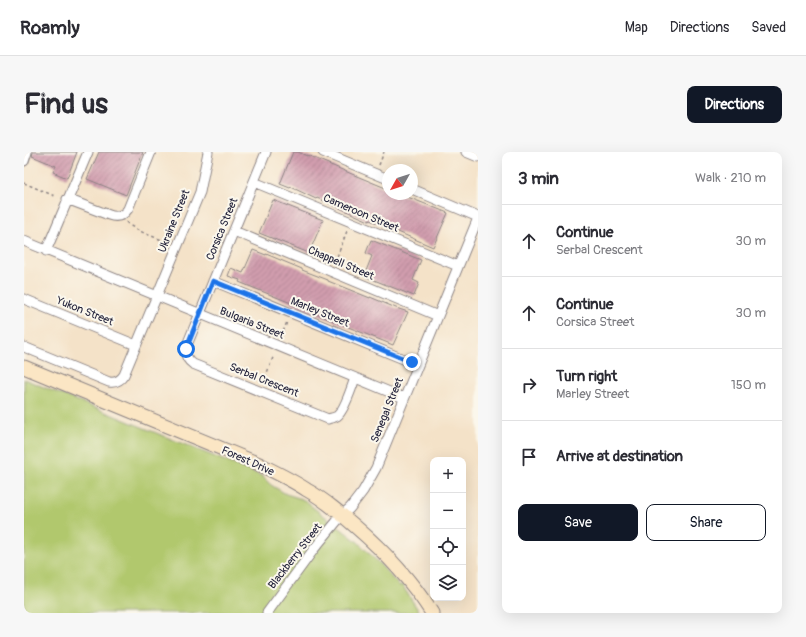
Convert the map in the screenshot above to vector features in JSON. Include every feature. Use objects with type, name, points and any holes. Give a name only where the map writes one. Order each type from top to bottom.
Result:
[{"type":"street","points":[[24,161],[28,152]]},
{"type":"street","points":[[46,251],[65,199],[88,152]]},
{"type":"street","points":[[65,199],[114,217],[120,216],[128,209],[152,152]]},
{"type":"street","name":"Ukraine Street","points":[[24,347],[112,383],[119,380],[124,375],[200,192],[208,152]]},
{"type":"street","name":"Corsica Street","points":[[199,314],[266,152]]},
{"type":"street","points":[[323,152],[382,177]]},
{"type":"street","points":[[466,152],[478,157]]},
{"type":"street","name":"Cameroon Street","points":[[254,182],[458,266]]},
{"type":"street","points":[[418,192],[478,217]]},
{"type":"street","name":"Senegal Street","points":[[342,515],[350,508],[363,491],[376,468],[478,217]]},
{"type":"street","name":"Chappell Street","points":[[234,231],[438,316]]},
{"type":"street","name":"Bulgaria Street","points":[[24,241],[156,297],[404,398]]},
{"type":"street","name":"Marley Street","points":[[213,281],[418,365]]},
{"type":"street","name":"Yukon Street","points":[[24,299],[136,345]]},
{"type":"street","name":"Serbal Crescent","points":[[199,314],[186,349],[186,356],[190,362],[325,418],[334,418],[339,414],[355,378]]},
{"type":"street","name":"Forest Drive","points":[[24,367],[259,464],[307,490],[328,504],[376,544],[416,589],[432,613]]},
{"type":"street","name":"Blackberry Street","points":[[267,613],[314,549],[342,515]]},
{"type":"path","points":[[377,170],[384,152]]},
{"type":"path","points":[[24,183],[65,199]]},
{"type":"path","points":[[123,220],[140,231],[174,244]]},
{"type":"path","points":[[332,268],[349,226]]},
{"type":"path","points":[[281,338],[289,316]]},
{"type":"path","points":[[261,387],[274,355]]},
{"type":"green space","points":[[24,379],[262,476],[271,485],[286,494],[302,499],[358,542],[400,587],[402,585],[420,613],[24,613]]},
{"type":"building","points":[[33,152],[77,152],[67,178],[53,172],[56,166],[32,156]]},
{"type":"building","points":[[99,152],[143,152],[126,195],[87,179]]},
{"type":"building","points":[[293,152],[298,152],[382,186],[382,200],[415,200],[448,213],[433,247],[317,198],[316,199],[291,187],[290,188],[280,184]]},
{"type":"building","points":[[273,200],[323,220],[309,253],[259,233]]},
{"type":"building","points":[[371,240],[421,260],[413,280],[419,283],[414,296],[364,276],[372,256],[366,253]]},
{"type":"building","points":[[253,250],[408,312],[393,345],[291,304],[239,282],[240,280],[228,276],[231,268],[243,273]]},
{"type":"route","points":[[186,349],[213,281],[412,362]]}]
